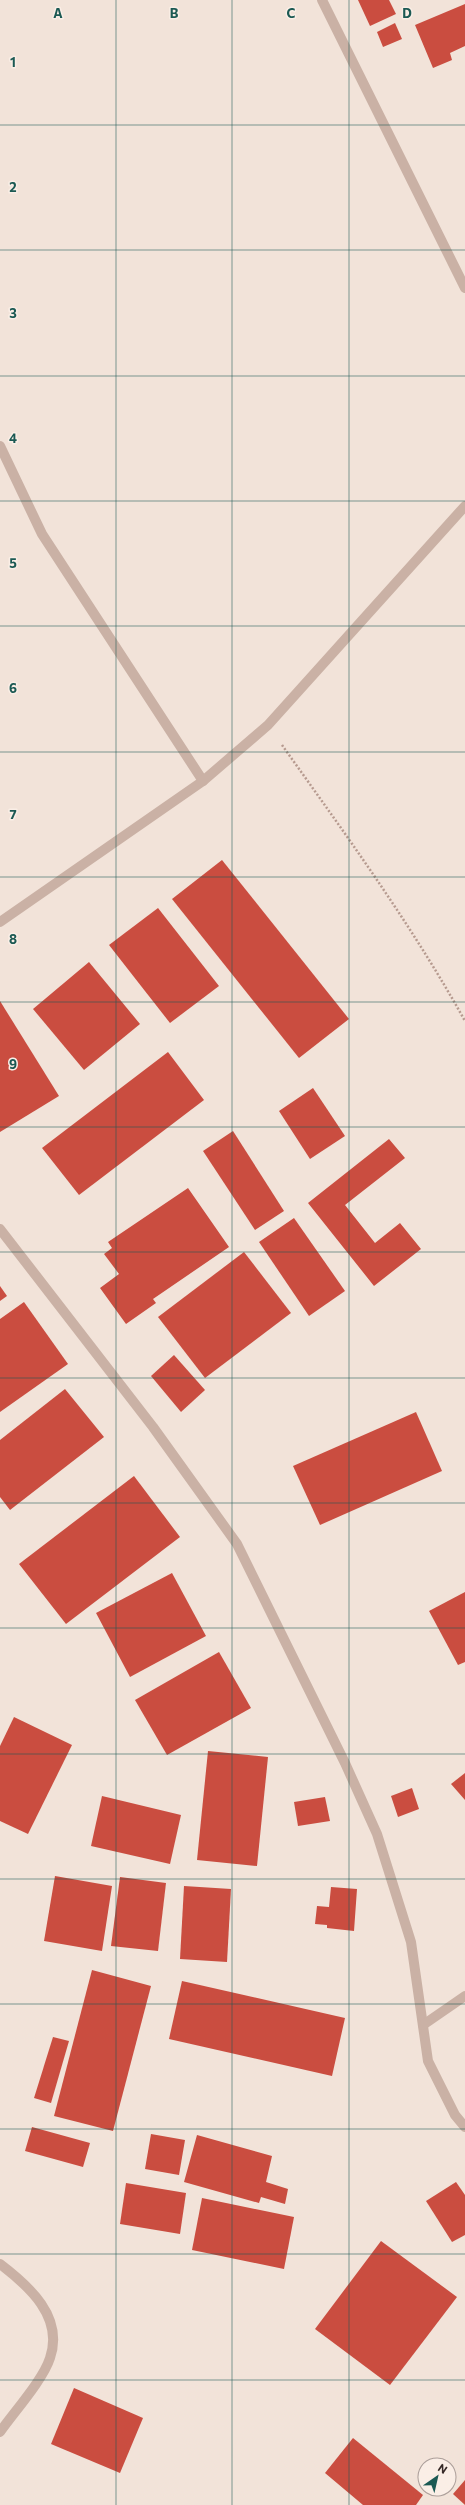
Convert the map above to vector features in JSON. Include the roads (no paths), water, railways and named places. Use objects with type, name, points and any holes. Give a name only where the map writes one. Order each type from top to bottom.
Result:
[{"type":"street","points":[[322,0],[465,288]]},
{"type":"street","points":[[0,446],[42,534],[203,781]]},
{"type":"street","points":[[0,922],[203,781],[268,725],[465,506]]},
{"type":"street","points":[[0,1229],[153,1427],[237,1544],[345,1763],[377,1834],[411,1942],[428,2061],[455,2115],[465,2127]]},
{"type":"street","points":[[423,2025],[465,1996]]},
{"type":"street","points":[[0,2264],[18,2278],[41,2303],[53,2327],[50,2357],[41,2375],[0,2432]]}]
